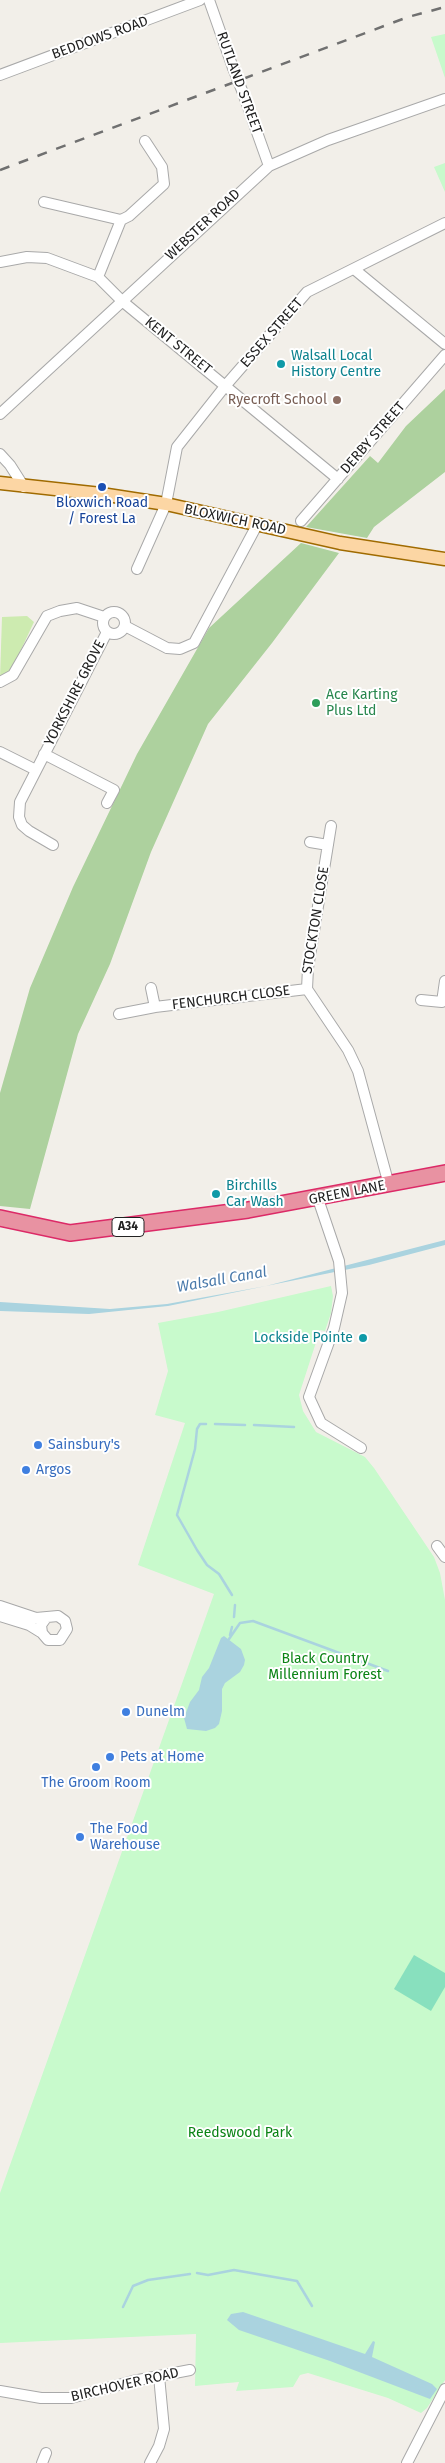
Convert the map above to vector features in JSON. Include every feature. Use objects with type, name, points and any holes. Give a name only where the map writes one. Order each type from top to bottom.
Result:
[{"type":"highway","name":"GREEN LANE","points":[[5,1219],[70,1233],[318,1199],[445,1174]]},
{"type":"main road","points":[[0,483],[24,487]]},
{"type":"main road","name":"BLOXWICH ROAD","points":[[24,487],[101,494],[166,504],[340,543],[445,559]]},
{"type":"main road","points":[[0,492],[24,487]]},
{"type":"street","name":"BEDDOWS ROAD","points":[[0,75],[200,0]]},
{"type":"street","name":"RUTLAND STREET","points":[[209,0],[269,166]]},
{"type":"street","name":"WEBSTER ROAD","points":[[0,414],[269,166],[328,140],[445,99]]},
{"type":"street","points":[[44,202],[121,220],[129,216],[164,184],[162,167],[145,142]]},
{"type":"street","points":[[98,277],[121,220]]},
{"type":"street","name":"ESSEX STREET","points":[[137,569],[166,504],[177,447],[226,385],[307,292],[445,223]]},
{"type":"street","name":"KENT STREET","points":[[0,262],[27,257],[47,258],[98,277],[122,301],[338,479]]},
{"type":"street","points":[[354,269],[445,344]]},
{"type":"street","name":"DERBY STREET","points":[[301,521],[445,355]]},
{"type":"street","points":[[0,454],[10,465],[24,487]]},
{"type":"street","points":[[125,626],[117,634],[107,632],[102,622],[104,617],[112,612],[118,612],[122,615],[125,626],[167,648],[180,649],[194,643],[257,525]]},
{"type":"street","points":[[0,682],[13,675],[47,616],[77,608],[104,617]]},
{"type":"street","name":"YORKSHIRE GROVE","points":[[53,845],[29,831],[19,818],[20,802],[107,632]]},
{"type":"street","points":[[0,752],[36,770]]},
{"type":"street","name":"YORKSHIRE GROVE","points":[[44,754],[114,790],[107,803]]},
{"type":"street","name":"STOCKTON CLOSE","points":[[331,826],[308,968],[307,989],[348,1050],[358,1071],[389,1185]]},
{"type":"street","points":[[310,842],[328,845]]},
{"type":"street","points":[[421,1000],[442,1002],[445,981]]},
{"type":"street","name":"FENCHURCH CLOSE","points":[[151,988],[156,1007]]},
{"type":"street","name":"FENCHURCH CLOSE","points":[[119,1014],[156,1007],[307,989]]},
{"type":"street","points":[[318,1199],[339,1261],[342,1278],[339,1310],[310,1397],[321,1423],[361,1448]]},
{"type":"street","points":[[438,1546],[445,1557]]},
{"type":"street","points":[[0,1606],[36,1618],[58,1616],[65,1621],[67,1629],[63,1637],[56,1641],[48,1640],[29,1625],[0,1616]]},
{"type":"street","points":[[42,1634],[41,1625],[46,1618]]},
{"type":"street","name":"BIRCHOVER ROAD","points":[[0,2390],[58,2400],[81,2397],[159,2376],[190,2370]]},
{"type":"street","points":[[150,2463],[159,2446],[164,2429],[159,2376]]},
{"type":"street","points":[[407,2463],[445,2389]]},
{"type":"street","points":[[42,2463],[46,2453]]},
{"type":"green space","points":[[445,34],[445,78],[431,37]]},
{"type":"green space","points":[[445,163],[445,192],[434,167]]},
{"type":"green space","points":[[445,389],[445,472],[374,527],[367,538],[306,527],[370,456],[378,463],[406,426]]},
{"type":"green space","points":[[301,543],[339,553],[272,643],[208,724],[151,852],[110,964],[78,1034],[30,1209],[0,1206],[0,1093],[30,988],[73,887],[137,754],[209,628]]},
{"type":"green space","points":[[27,616],[34,622],[11,671],[0,678],[2,617]]},
{"type":"green space","name":"Reedswood Park","points":[[331,1286],[333,1296],[331,1313],[325,1331],[320,1330],[299,1395],[303,1411],[316,1432],[365,1457],[374,1468],[434,1557],[440,1573],[445,1600],[445,2380],[427,2408],[421,2413],[388,2398],[308,2373],[300,2375],[293,2387],[236,2391],[239,2382],[195,2386],[196,2334],[0,2343],[0,2193],[214,1594],[138,1565],[185,1423],[155,1415],[168,1371],[158,1323],[218,1312]]},
{"type":"green space","points":[[414,1955],[445,1973],[445,1987],[431,2011],[394,1989]]},
{"type":"water","points":[[445,1240],[445,1245],[369,1265],[168,1306],[89,1314],[0,1311],[0,1302],[110,1309],[167,1304],[266,1286]]},
{"type":"water","points":[[224,1636],[241,1649],[245,1660],[244,1665],[240,1672],[225,1683],[222,1689],[222,1711],[219,1724],[215,1728],[206,1731],[187,1729],[184,1718],[190,1702],[199,1690],[202,1677],[209,1668],[221,1638]]},
{"type":"water","points":[[243,2312],[365,2354],[373,2341],[375,2342],[372,2357],[432,2384],[437,2389],[430,2399],[330,2361],[239,2330],[227,2320],[231,2314]]},
{"type":"waterway","points":[[206,1424],[200,1424],[197,1429],[195,1449],[177,1515],[207,1565],[219,1574],[232,1595]]},
{"type":"waterway","points":[[215,1424],[245,1425]]},
{"type":"waterway","points":[[254,1425],[294,1427]]},
{"type":"waterway","points":[[234,1617],[235,1605]]},
{"type":"waterway","points":[[229,1639],[240,1623],[253,1621],[388,1671]]},
{"type":"waterway","points":[[230,1635],[232,1627]]},
{"type":"waterway","points":[[197,2273],[208,2275],[234,2270],[297,2281],[312,2306]]},
{"type":"waterway","points":[[123,2307],[133,2286],[148,2280],[190,2274]]},
{"type":"railway","points":[[0,170],[408,17],[445,7]]},
{"type":"place","name":"Walsall Local History Centre","points":[[281,364]]},
{"type":"place","name":"Ryecroft School","points":[[337,400]]},
{"type":"place","name":"Bloxwich Road / Forest La","points":[[102,487]]},
{"type":"place","name":"Ace Karting Plus Ltd","points":[[316,703]]},
{"type":"place","name":"Birchills Car Wash","points":[[216,1194]]},
{"type":"place","name":"Lockside Pointe","points":[[363,1338]]},
{"type":"place","name":"Sainsbury's","points":[[38,1445]]},
{"type":"place","name":"Argos","points":[[26,1470]]},
{"type":"place","name":"Dunelm","points":[[126,1712]]},
{"type":"place","name":"Pets at Home","points":[[110,1757]]},
{"type":"place","name":"The Groom Room","points":[[96,1767]]},
{"type":"place","name":"The Food Warehouse","points":[[80,1837]]},
{"type":"water label","name":"Walsall Canal","points":[[222,1280]]},
{"type":"park label","name":"Black Country Millennium Forest","points":[[325,1668]]}]
